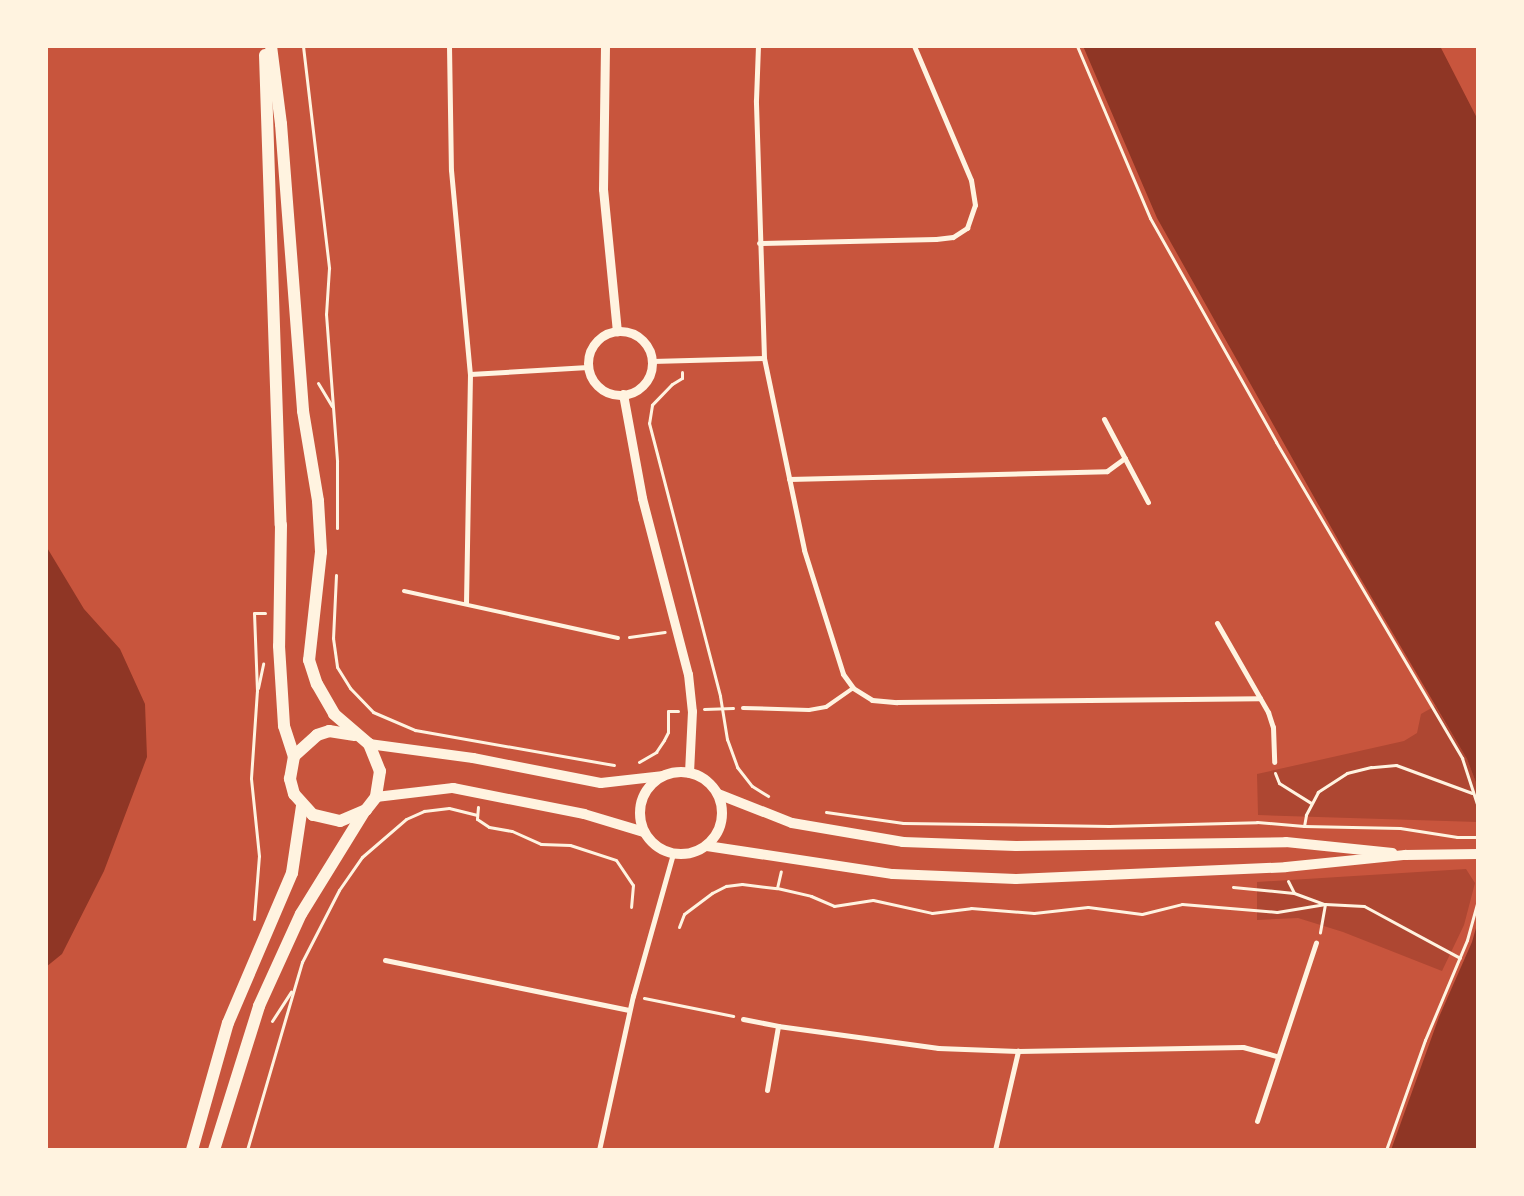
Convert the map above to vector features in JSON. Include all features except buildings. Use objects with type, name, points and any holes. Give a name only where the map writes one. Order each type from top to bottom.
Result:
[{"type":"main road","points":[[265,46],[281,490],[279,612],[284,726],[294,756],[290,779],[294,794],[302,806],[326,820],[354,817],[366,810]]},
{"type":"main road","points":[[271,46],[281,124],[302,411],[318,501],[320,552],[309,660],[316,684],[334,714],[355,735],[368,744],[473,758],[602,783],[689,772],[703,778],[718,794],[792,823],[903,842],[1016,846],[1286,842],[1327,844],[1406,855]]},
{"type":"main road","points":[[294,756],[317,735],[329,731],[355,735]]},
{"type":"main road","points":[[214,1150],[259,1006],[301,914],[376,797],[380,771],[368,744]]},
{"type":"main road","points":[[662,776],[643,796],[640,808],[644,832],[651,843],[673,854],[696,852],[707,846],[717,834],[722,821],[718,794]]},
{"type":"main road","points":[[376,797],[453,788],[584,814],[644,832]]},
{"type":"main road","points":[[192,1150],[228,1023],[292,873],[302,806]]},
{"type":"main road","points":[[707,846],[893,874],[1016,879],[1286,867],[1406,855],[1478,854]]},
{"type":"street","points":[[449,46],[451,170],[470,374],[466,604]]},
{"type":"street","points":[[605,46],[603,189],[617,331]]},
{"type":"street","points":[[758,46],[759,243],[764,358],[804,550],[843,674],[854,688],[872,700],[897,702],[1260,698]]},
{"type":"street","points":[[759,243],[953,238],[967,228],[975,204],[970,180],[914,46]]},
{"type":"street","points":[[617,331],[637,336],[650,351],[652,361],[647,380],[632,392],[623,394],[613,394],[597,384],[588,367],[595,343],[617,331]]},
{"type":"street","points":[[652,361],[764,358]]},
{"type":"street","points":[[470,374],[588,367]]},
{"type":"street","points":[[623,394],[642,498],[688,674],[692,710],[689,772]]},
{"type":"street","points":[[1104,420],[1148,502]]},
{"type":"street","points":[[789,479],[1107,471],[1125,458]]},
{"type":"street","points":[[1217,623],[1260,698],[1273,727],[1274,762]]},
{"type":"street","points":[[599,1150],[632,996],[673,854]]},
{"type":"street","points":[[1257,1121],[1276,1056],[1316,943]]},
{"type":"street","points":[[385,960],[629,1010]]},
{"type":"street","points":[[744,1018],[778,1026],[938,1048],[1018,1051],[1243,1047],[1276,1056]]},
{"type":"street","points":[[767,1090],[778,1026]]},
{"type":"street","points":[[995,1150],[1018,1051]]},
{"type":"lane","points":[[404,591],[618,638]]},
{"type":"lane","points":[[743,708],[809,710],[826,707],[854,688]]},
{"type":"path","points":[[303,46],[329,268],[326,314],[337,462],[337,533]]},
{"type":"path","points":[[1077,46],[1150,218],[1290,468],[1462,758],[1472,794],[1478,807]]},
{"type":"path","points":[[336,572],[333,638],[337,667],[362,702],[388,721],[415,730],[620,766]]},
{"type":"path","points":[[313,612],[335,611]]},
{"type":"path","points":[[254,914],[259,890],[259,856],[251,778],[258,691],[254,613],[279,612]]},
{"type":"path","points":[[618,638],[678,630]]},
{"type":"path","points":[[635,763],[656,752],[668,732],[668,711],[720,707]]},
{"type":"path","points":[[1274,762],[1279,783],[1311,803]]},
{"type":"path","points":[[1472,794],[1396,765],[1347,773],[1328,784],[1311,803],[1304,826],[1400,828],[1457,837],[1478,836]]},
{"type":"path","points":[[247,1150],[302,962],[338,890],[362,857],[406,819],[424,811],[449,808],[477,815],[479,822],[489,827],[512,831],[541,844],[578,846],[616,860],[632,885],[632,907]]},
{"type":"path","points":[[1286,825],[1286,842]]},
{"type":"path","points":[[1286,867],[1288,886],[1294,893]]},
{"type":"path","points":[[777,888],[781,869]]},
{"type":"path","points":[[679,927],[684,914],[696,903],[726,886],[777,888],[811,896],[834,906],[873,900],[932,913],[971,908],[1034,913],[1088,907],[1142,914],[1182,904],[1277,912],[1325,904],[1364,906],[1460,958]]},
{"type":"path","points":[[1233,887],[1294,893],[1325,904]]},
{"type":"path","points":[[1386,1150],[1425,1040],[1460,958],[1478,900]]},
{"type":"path","points":[[1316,943],[1325,904]]},
{"type":"path","points":[[632,996],[744,1018]]},
{"type":"shaded area","points":[[1083,46],[1440,46],[1478,120],[1478,788],[1467,759],[1345,552],[1157,218]]},
{"type":"shaded area","points":[[46,546],[84,609],[120,649],[145,704],[147,757],[104,871],[62,954],[46,967]]},
{"type":"shaded area","points":[[1435,706],[1467,759],[1478,788],[1478,822],[1258,815],[1257,774],[1404,741],[1417,733],[1421,714]]},
{"type":"shaded area","points":[[1466,869],[1475,883],[1464,925],[1442,971],[1343,932],[1298,918],[1257,920],[1257,882]]},
{"type":"shaded area","points":[[1478,921],[1478,1150],[1391,1150],[1439,1017],[1472,942]]}]
